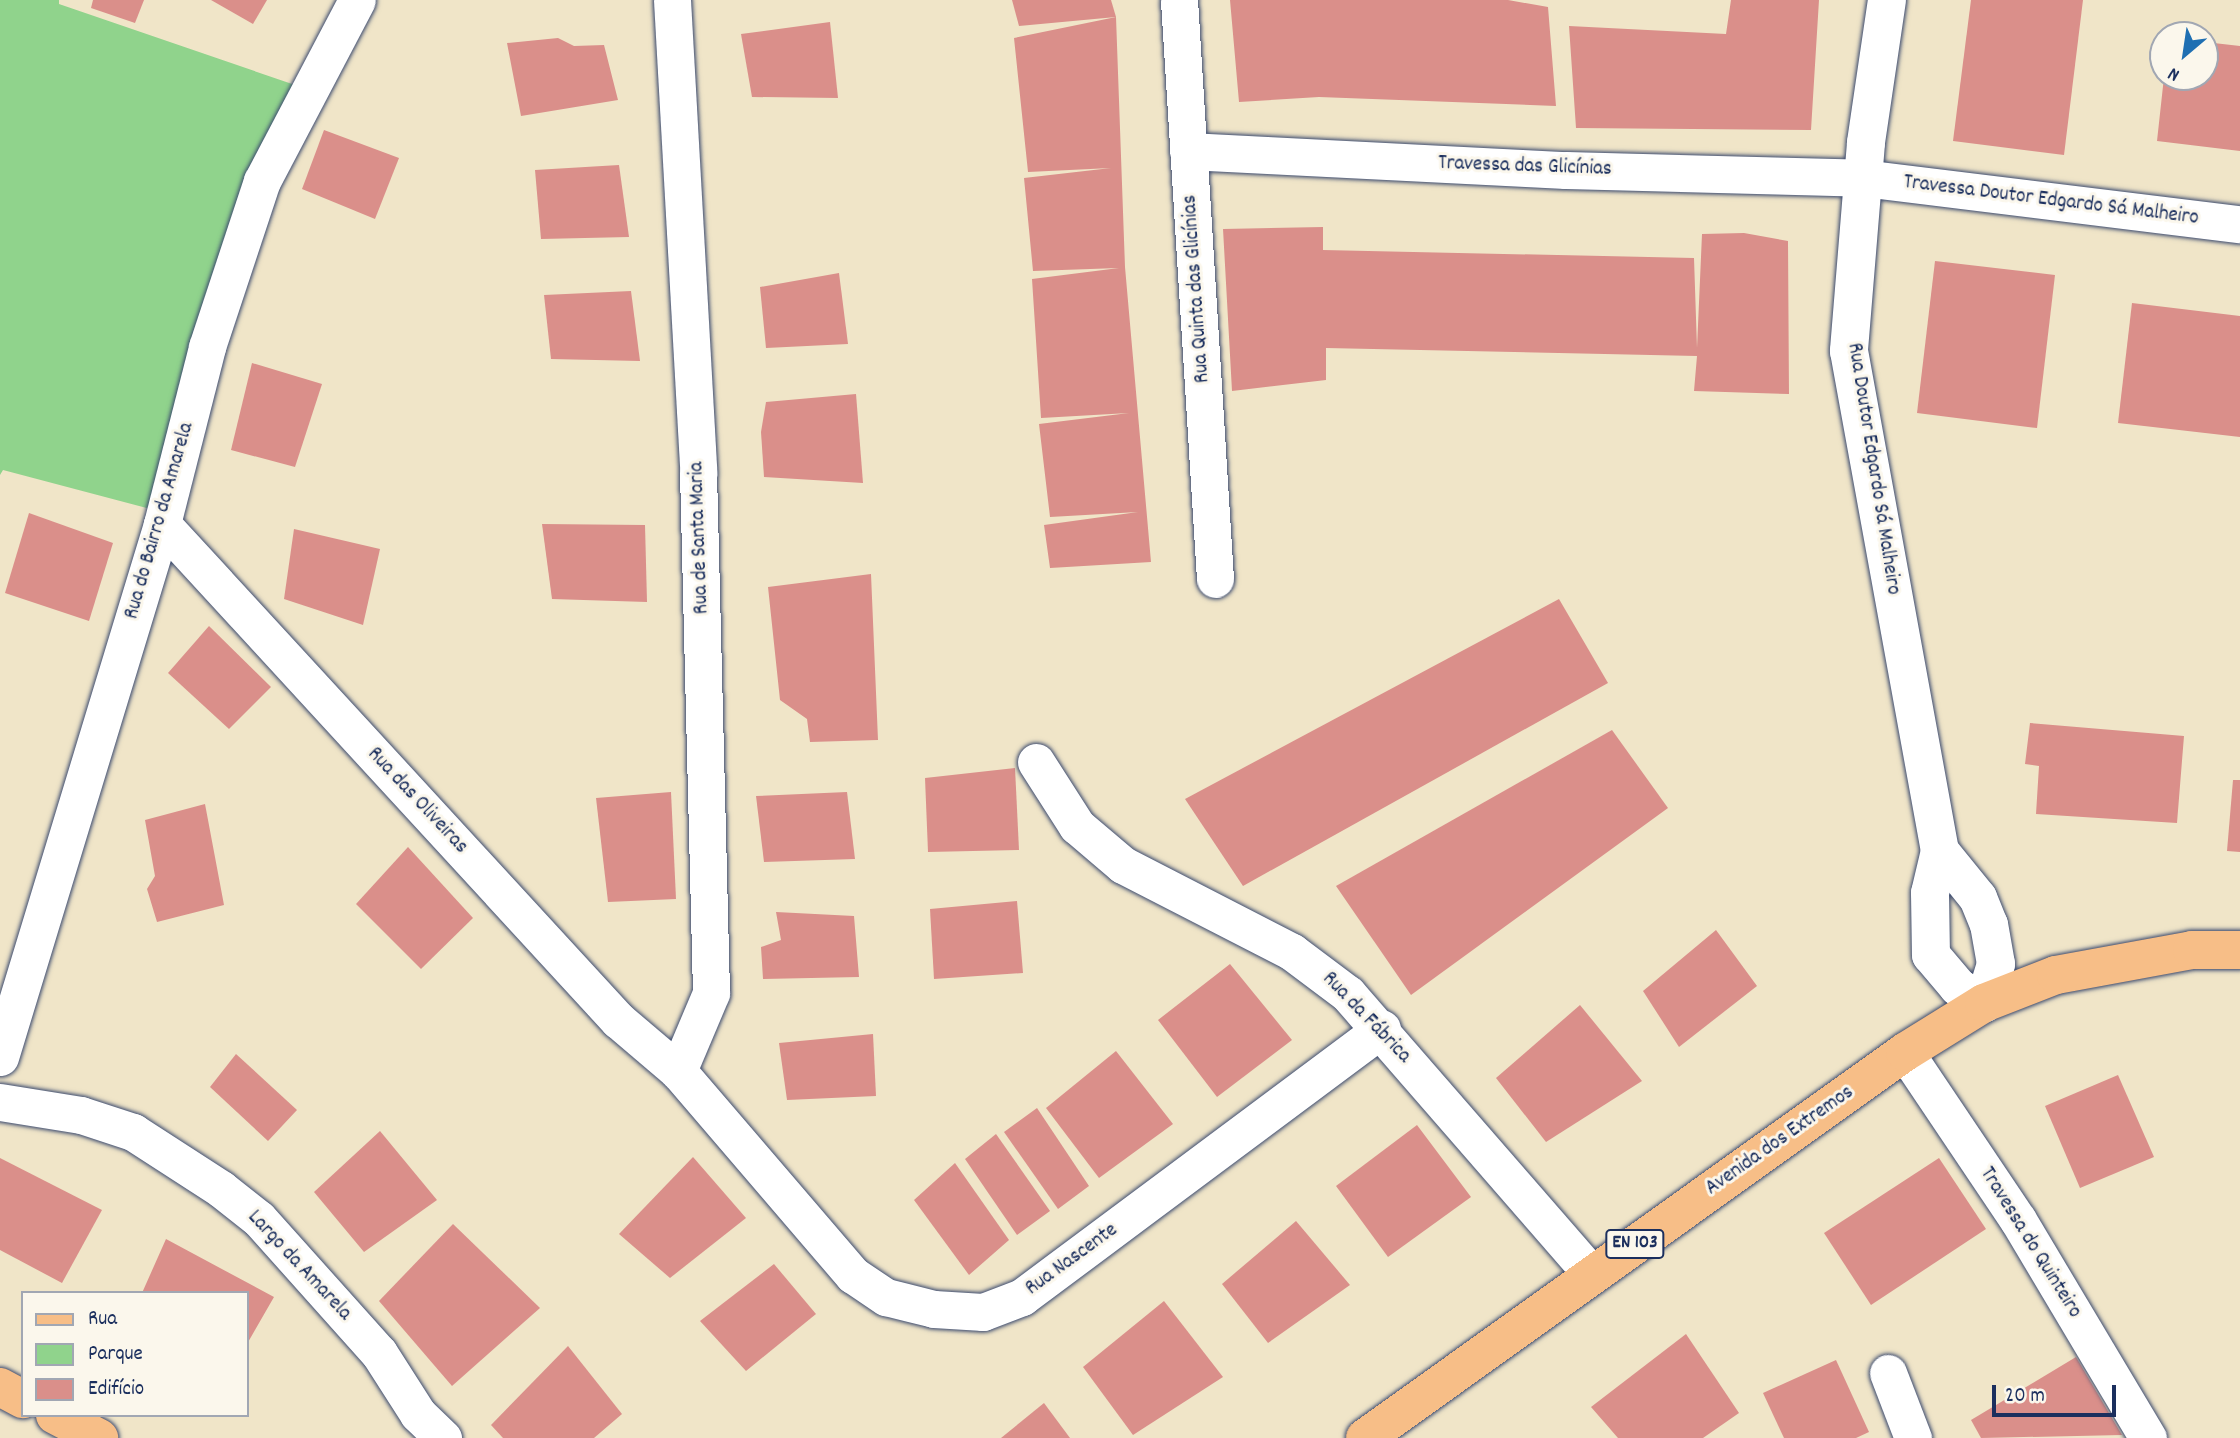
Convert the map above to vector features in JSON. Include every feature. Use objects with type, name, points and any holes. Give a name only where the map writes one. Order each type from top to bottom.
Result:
[{"type":"main road","name":"Avenida dos Extremos","points":[[1365,1438],[1905,1052],[1984,1003],[2056,975],[2192,950],[2240,950]]},
{"type":"main road","points":[[0,1387],[21,1398]]},
{"type":"main road","points":[[59,1417],[99,1438]]},
{"type":"street","name":"Rua do Bairro da Amarela","points":[[0,1057],[162,524],[207,347],[262,181],[357,0]]},
{"type":"street","name":"Rua de Santa Maria","points":[[672,0],[698,472],[711,993],[678,1070]]},
{"type":"street","name":"Rua Quinta das Glicínias","points":[[1179,0],[1215,579]]},
{"type":"street","name":"Rua Doutor Edgardo Sá Malheiro","points":[[1887,0],[1863,178],[1849,352],[1940,851],[1930,893],[1931,955],[1958,987],[1984,1003],[1996,964],[1989,925],[1978,898],[1940,851]]},
{"type":"street","name":"Travessa das Glicínias","points":[[1188,151],[1566,170],[1863,178]]},
{"type":"street","name":"Travessa Doutor Edgardo Sá Malheiro","points":[[1863,178],[2240,224]]},
{"type":"street","name":"Rua das Oliveiras","points":[[162,524],[618,1020],[678,1070]]},
{"type":"street","name":"Rua da Fábrica","points":[[1036,762],[1077,826],[1123,865],[1318,968],[1382,1029],[1592,1275]]},
{"type":"street","name":"Rua Nascente","points":[[678,1070],[853,1275],[886,1297],[934,1309],[983,1312],[1022,1297],[1382,1029]]},
{"type":"street","name":"Travessa do Quinteiro","points":[[1905,1052],[2018,1220],[2148,1438]]},
{"type":"street","name":"Largo da Amarela","points":[[0,1102],[81,1115],[133,1132],[221,1189],[259,1219],[379,1353],[423,1430]]},
{"type":"street","points":[[1888,1373],[1913,1438]]},
{"type":"green space","points":[[0,0],[59,0],[59,4],[295,85],[158,511],[3,470],[0,475]]},
{"type":"building","points":[[93,0],[144,0],[135,23],[91,8]]},
{"type":"building","points":[[211,0],[267,0],[253,24]]},
{"type":"building","points":[[1012,0],[1111,0],[1116,17],[1019,26]]},
{"type":"building","points":[[1230,0],[1508,0],[1548,7],[1556,106],[1319,97],[1239,102]]},
{"type":"building","points":[[1731,0],[1819,0],[1811,130],[1576,128],[1569,26],[1726,34]]},
{"type":"building","points":[[1971,0],[2083,0],[2064,155],[1953,141]]},
{"type":"building","points":[[1116,17],[1125,267],[1151,562],[1050,568],[1044,525],[1138,512],[1050,517],[1039,424],[1129,413],[1041,418],[1032,279],[1119,268],[1033,271],[1024,178],[1111,168],[1028,172],[1014,38]]},
{"type":"building","points":[[830,22],[838,98],[752,97],[741,34]]},
{"type":"building","points":[[558,38],[574,46],[604,45],[618,100],[521,116],[507,43]]},
{"type":"building","points":[[2219,44],[2240,46],[2240,151],[2157,141],[2162,91],[2219,91]]},
{"type":"building","points":[[324,130],[399,158],[375,219],[302,189]]},
{"type":"building","points":[[619,165],[629,237],[541,239],[535,170]]},
{"type":"building","points":[[1323,227],[1323,250],[1694,258],[1697,348],[1702,234],[1744,233],[1788,241],[1789,394],[1694,391],[1697,356],[1326,348],[1326,380],[1232,391],[1223,229]]},
{"type":"building","points":[[1935,261],[2055,275],[2037,428],[1917,413]]},
{"type":"building","points":[[839,273],[848,344],[766,348],[760,287]]},
{"type":"building","points":[[631,291],[640,361],[551,359],[544,295]]},
{"type":"building","points":[[2132,303],[2240,316],[2240,437],[2118,423]]},
{"type":"building","points":[[252,363],[322,384],[295,467],[231,450]]},
{"type":"building","points":[[856,394],[863,483],[764,477],[761,432],[766,402]]},
{"type":"building","points":[[29,513],[113,543],[89,621],[5,593]]},
{"type":"building","points":[[542,524],[645,525],[647,602],[552,599]]},
{"type":"building","points":[[294,529],[380,549],[363,625],[284,599]]},
{"type":"building","points":[[871,574],[878,740],[810,742],[807,719],[780,700],[768,587]]},
{"type":"building","points":[[1559,599],[1608,683],[1243,886],[1185,799]]},
{"type":"building","points":[[209,626],[271,687],[229,729],[168,673]]},
{"type":"building","points":[[2030,723],[2184,736],[2177,823],[2036,814],[2039,766],[2025,764]]},
{"type":"building","points":[[1612,730],[1668,808],[1411,995],[1336,886]]},
{"type":"building","points":[[1015,768],[1019,850],[928,852],[925,778]]},
{"type":"building","points":[[2233,780],[2240,780],[2240,852],[2227,851]]},
{"type":"building","points":[[671,792],[676,899],[608,902],[596,798]]},
{"type":"building","points":[[847,792],[855,859],[764,862],[756,796]]},
{"type":"building","points":[[205,804],[224,905],[157,922],[147,889],[155,876],[145,820]]},
{"type":"building","points":[[408,847],[473,918],[421,969],[356,904]]},
{"type":"building","points":[[1017,901],[1023,973],[934,979],[930,909]]},
{"type":"building","points":[[776,912],[854,916],[859,977],[763,979],[761,947],[781,940]]},
{"type":"building","points":[[1716,930],[1757,986],[1679,1047],[1643,991]]},
{"type":"building","points":[[1230,964],[1292,1040],[1217,1097],[1158,1020]]},
{"type":"building","points":[[1580,1005],[1642,1081],[1546,1142],[1496,1078]]},
{"type":"building","points":[[873,1034],[876,1096],[787,1100],[779,1043]]},
{"type":"building","points":[[1116,1051],[1173,1124],[1099,1178],[1046,1108]]},
{"type":"building","points":[[236,1054],[297,1110],[268,1141],[210,1087]]},
{"type":"building","points":[[2118,1075],[2154,1157],[2080,1188],[2045,1106]]},
{"type":"building","points":[[1037,1108],[1089,1186],[1058,1209],[1004,1132]]},
{"type":"building","points":[[1417,1125],[1471,1197],[1388,1257],[1336,1186]]},
{"type":"building","points":[[380,1131],[437,1200],[364,1252],[314,1192]]},
{"type":"building","points":[[996,1134],[1050,1211],[1017,1235],[965,1159]]},
{"type":"building","points":[[693,1157],[746,1218],[670,1278],[619,1234]]},
{"type":"building","points":[[0,1158],[102,1210],[62,1283],[0,1250]]},
{"type":"building","points":[[1939,1158],[1986,1229],[1871,1305],[1824,1233]]},
{"type":"building","points":[[955,1163],[1009,1240],[969,1275],[914,1200]]},
{"type":"building","points":[[1296,1221],[1350,1285],[1268,1343],[1222,1284]]},
{"type":"building","points":[[453,1224],[540,1308],[452,1386],[379,1301]]},
{"type":"building","points":[[166,1239],[274,1297],[248,1342],[248,1291],[143,1291]]},
{"type":"building","points":[[774,1264],[816,1314],[746,1371],[700,1321]]},
{"type":"building","points":[[1164,1301],[1223,1377],[1133,1435],[1083,1367]]},
{"type":"building","points":[[1686,1334],[1739,1413],[1703,1438],[1618,1438],[1591,1407]]},
{"type":"building","points":[[568,1346],[622,1414],[594,1438],[503,1438],[491,1425]]},
{"type":"building","points":[[2076,1357],[2122,1435],[1981,1438],[1971,1420]]},
{"type":"building","points":[[1836,1360],[1869,1432],[1856,1438],[1784,1438],[1763,1393]]},
{"type":"building","points":[[1044,1403],[1070,1438],[1001,1438]]}]
